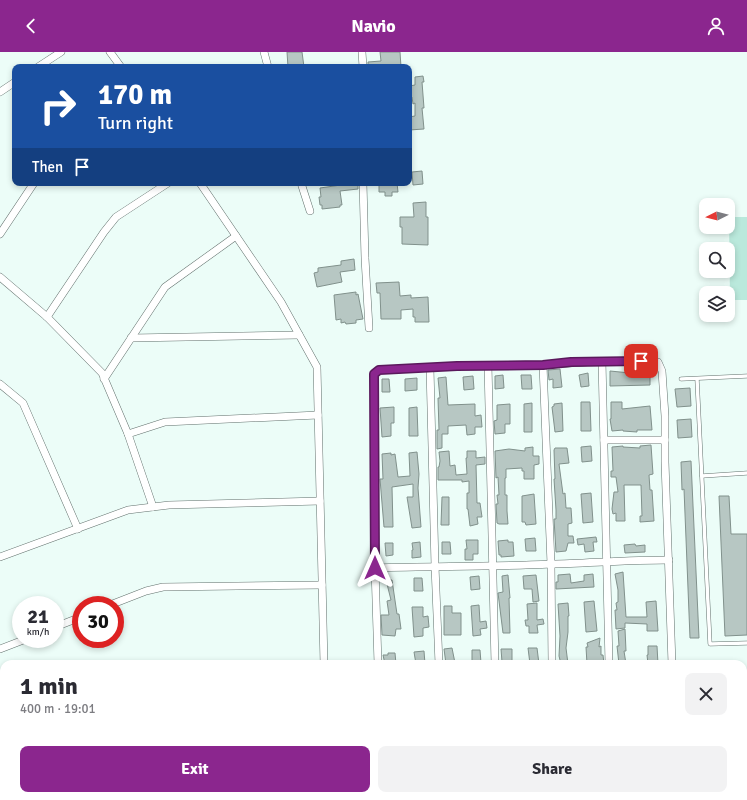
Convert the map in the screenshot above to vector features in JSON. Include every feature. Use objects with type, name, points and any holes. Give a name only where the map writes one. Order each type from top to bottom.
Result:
[{"type":"street","points":[[43,64],[61,52]]},
{"type":"street","points":[[110,52],[119,64]]},
{"type":"street","points":[[264,52],[267,64]]},
{"type":"street","points":[[362,52],[363,64]]},
{"type":"street","points":[[0,92],[12,84]]},
{"type":"street","points":[[0,234],[32,186]]},
{"type":"street","points":[[47,317],[104,232],[116,217],[163,186]]},
{"type":"street","points":[[202,186],[281,302],[317,367],[324,660]]},
{"type":"street","points":[[302,186],[310,211]]},
{"type":"street","points":[[363,186],[369,328]]},
{"type":"street","points":[[104,379],[165,287],[236,236]]},
{"type":"street","points":[[0,277],[47,317],[102,373],[128,434],[153,507]]},
{"type":"street","points":[[131,338],[299,335]]},
{"type":"street","points":[[602,361],[609,660]]},
{"type":"street","points":[[378,660],[375,568],[374,374],[379,370],[488,365],[543,365],[602,361],[658,362],[662,371],[672,660]]},
{"type":"street","points":[[488,365],[495,660]]},
{"type":"street","points":[[543,365],[551,564],[552,660]]},
{"type":"street","points":[[430,368],[439,660]]},
{"type":"street","points":[[0,384],[23,403],[78,529]]},
{"type":"street","points":[[128,434],[165,422],[318,415]]},
{"type":"street","points":[[604,440],[665,440]]},
{"type":"street","points":[[0,557],[128,510],[169,505],[320,501]]},
{"type":"street","points":[[375,568],[669,560]]},
{"type":"street","points":[[124,600],[146,591],[163,587],[322,585]]},
{"type":"street","points":[[0,649],[12,644]]},
{"type":"lane","points":[[681,379],[747,376]]},
{"type":"lane","points":[[697,378],[710,644],[747,643]]},
{"type":"lane","points":[[702,476],[747,474]]},
{"type":"green space","points":[[735,217],[747,217],[747,300],[735,300],[735,286],[730,286],[730,278],[735,278],[735,242],[729,242],[729,234],[735,234]]},
{"type":"building","points":[[287,52],[302,52],[304,64],[288,64]]},
{"type":"building","points":[[380,52],[400,52],[401,64],[368,64],[368,62],[381,61]]},
{"type":"building","points":[[423,76],[424,108],[422,108],[424,129],[412,130],[412,116],[415,116],[415,103],[413,104],[412,86],[415,85],[415,77]]},
{"type":"building","points":[[422,171],[423,184],[413,185],[412,172]]},
{"type":"building","points":[[334,186],[358,186],[358,189],[340,191],[342,205],[340,205],[340,207],[322,209],[319,197],[321,197],[320,188]]},
{"type":"building","points":[[379,186],[397,186],[398,192],[392,192],[392,196],[385,196],[385,192],[379,192]]},
{"type":"building","points":[[426,202],[426,217],[428,217],[428,245],[402,244],[402,227],[400,227],[400,217],[414,217],[413,203]]},
{"type":"building","points":[[354,259],[355,270],[340,272],[342,282],[317,287],[314,273],[318,272],[318,268],[341,265],[341,261]]},
{"type":"building","points":[[399,282],[400,296],[411,295],[411,298],[428,297],[429,322],[415,322],[415,317],[413,317],[413,309],[401,310],[401,319],[381,319],[380,293],[377,293],[376,283]]},
{"type":"building","points":[[356,292],[356,295],[358,294],[363,319],[356,320],[356,323],[341,323],[341,319],[336,320],[334,295]]},
{"type":"building","points":[[560,369],[562,387],[553,388],[553,379],[549,380],[548,370]]},
{"type":"building","points":[[610,371],[630,374],[650,372],[650,385],[610,386]]},
{"type":"building","points":[[588,373],[589,386],[581,387],[579,375]]},
{"type":"building","points":[[503,375],[504,388],[495,389],[495,376]]},
{"type":"building","points":[[521,375],[531,375],[532,389],[522,389]]},
{"type":"building","points":[[473,376],[474,389],[464,390],[463,377]]},
{"type":"building","points":[[446,377],[448,405],[475,404],[475,416],[481,415],[482,427],[475,427],[475,434],[467,435],[466,425],[448,426],[448,434],[442,434],[442,448],[437,449],[437,430],[439,430],[438,398],[440,398],[438,378]]},
{"type":"building","points":[[417,378],[417,390],[405,391],[405,379]]},
{"type":"building","points":[[382,379],[389,379],[390,392],[382,392]]},
{"type":"building","points":[[690,388],[691,406],[677,407],[675,389]]},
{"type":"building","points":[[581,402],[590,402],[591,431],[581,431]]},
{"type":"building","points":[[611,402],[622,402],[622,409],[650,406],[652,430],[637,430],[637,432],[623,430],[612,431],[610,419]]},
{"type":"building","points":[[532,403],[532,432],[524,432],[524,404]]},
{"type":"building","points":[[562,403],[563,431],[555,432],[552,407],[554,404]]},
{"type":"building","points":[[510,404],[510,424],[505,424],[505,433],[495,434],[494,421],[497,420],[497,405]]},
{"type":"building","points":[[394,407],[394,423],[391,423],[391,436],[382,437],[380,408]]},
{"type":"building","points":[[417,407],[418,436],[409,436],[409,408]]},
{"type":"building","points":[[691,419],[692,437],[678,438],[677,420]]},
{"type":"building","points":[[651,445],[653,474],[649,475],[650,490],[652,490],[654,521],[640,522],[640,516],[642,516],[641,485],[624,485],[625,521],[616,521],[616,513],[613,514],[612,509],[614,492],[618,492],[616,477],[611,477],[611,471],[613,471],[612,447],[623,446],[640,448],[640,446]]},
{"type":"building","points":[[591,446],[592,461],[582,462],[581,447]]},
{"type":"building","points":[[533,447],[533,456],[539,456],[539,464],[534,465],[534,479],[524,479],[524,471],[522,471],[522,468],[506,469],[505,495],[507,495],[508,524],[499,524],[497,523],[496,504],[498,504],[497,495],[499,495],[498,477],[496,478],[495,451],[509,449],[525,451],[525,448]]},
{"type":"building","points":[[555,448],[567,448],[569,463],[559,464],[563,494],[565,493],[566,508],[571,508],[572,523],[568,524],[568,536],[573,536],[574,543],[568,543],[566,551],[556,552],[554,519],[556,519],[554,479]]},
{"type":"building","points":[[449,451],[450,466],[455,465],[456,475],[467,474],[467,451],[476,451],[476,458],[485,457],[485,464],[476,465],[477,503],[480,503],[482,517],[477,517],[478,524],[470,526],[467,509],[469,481],[462,482],[462,480],[438,480],[438,467],[440,461],[439,452]]},
{"type":"building","points":[[417,452],[421,527],[412,528],[407,497],[413,497],[413,484],[392,487],[393,527],[384,527],[380,479],[383,479],[382,454],[395,454],[398,477],[410,476],[409,453]]},
{"type":"building","points":[[691,461],[699,638],[690,638],[684,489],[682,490],[681,462]]},
{"type":"building","points":[[591,493],[593,522],[583,523],[581,494]]},
{"type":"building","points":[[534,494],[536,524],[526,525],[525,522],[522,522],[522,496]]},
{"type":"building","points":[[719,496],[729,496],[731,534],[747,534],[747,635],[725,636]]},
{"type":"building","points":[[442,497],[449,497],[449,525],[441,525]]},
{"type":"building","points":[[596,537],[597,542],[593,542],[594,551],[585,552],[584,544],[578,545],[577,539]]},
{"type":"building","points":[[535,538],[536,551],[526,551],[525,539]]},
{"type":"building","points":[[466,540],[478,540],[478,554],[473,554],[473,560],[465,560],[465,549],[467,549]]},
{"type":"building","points":[[508,540],[508,542],[513,542],[514,556],[501,557],[501,555],[499,555],[498,541]]},
{"type":"building","points":[[420,542],[421,557],[412,558],[412,543]]},
{"type":"building","points":[[442,542],[450,542],[451,554],[442,554]]},
{"type":"building","points":[[385,543],[393,543],[393,555],[386,556]]},
{"type":"building","points":[[635,544],[636,546],[645,545],[645,552],[625,553],[624,545]]},
{"type":"building","points":[[623,572],[626,617],[647,617],[646,602],[656,601],[658,631],[647,631],[647,624],[625,623],[625,628],[616,629],[615,610],[617,610],[616,603],[618,602],[618,590],[615,574]]},
{"type":"building","points":[[570,574],[571,583],[584,581],[584,575],[593,574],[594,587],[556,589],[558,575]]},
{"type":"building","points":[[508,575],[510,598],[510,633],[503,633],[498,593],[503,592],[502,576]]},
{"type":"building","points":[[536,575],[539,601],[533,602],[532,589],[524,589],[523,576]]},
{"type":"building","points":[[479,576],[480,589],[471,590],[470,577]]},
{"type":"building","points":[[414,578],[422,578],[423,591],[414,591]]},
{"type":"building","points":[[386,580],[392,580],[397,614],[399,614],[401,629],[396,629],[395,636],[382,635],[381,615],[389,615],[387,601],[391,600]]},
{"type":"building","points":[[594,601],[597,631],[586,632],[584,602]]},
{"type":"building","points":[[537,603],[537,620],[543,619],[544,624],[537,625],[538,633],[529,633],[529,626],[526,626],[525,620],[528,620],[527,604]]},
{"type":"building","points":[[568,603],[569,616],[566,648],[568,660],[560,660],[559,656],[560,636],[558,604]]},
{"type":"building","points":[[479,605],[480,622],[486,621],[487,628],[480,629],[481,635],[473,636],[471,606]]},
{"type":"building","points":[[444,606],[452,606],[452,613],[461,613],[461,635],[444,635]]},
{"type":"building","points":[[412,607],[423,607],[423,617],[428,616],[429,627],[423,628],[423,636],[414,637]]},
{"type":"building","points":[[625,629],[626,651],[624,651],[625,660],[619,660],[617,646],[619,646],[618,631]]},
{"type":"building","points":[[600,638],[599,647],[601,646],[601,655],[603,655],[604,660],[587,660],[587,643]]},
{"type":"building","points":[[648,646],[657,646],[658,660],[648,660]]},
{"type":"building","points":[[452,648],[454,660],[445,660],[444,649]]},
{"type":"building","points":[[528,648],[537,648],[538,660],[530,660]]},
{"type":"building","points":[[501,649],[512,649],[512,660],[502,660]]},
{"type":"building","points":[[472,650],[480,650],[481,660],[472,660]]},
{"type":"building","points":[[424,651],[425,660],[415,660],[414,652]]},
{"type":"building","points":[[388,653],[395,653],[396,660],[384,660],[383,655],[388,655]]},
{"type":"route","points":[[375,568],[374,374],[376,372],[379,370],[457,366],[543,365],[571,362],[641,361]]}]
